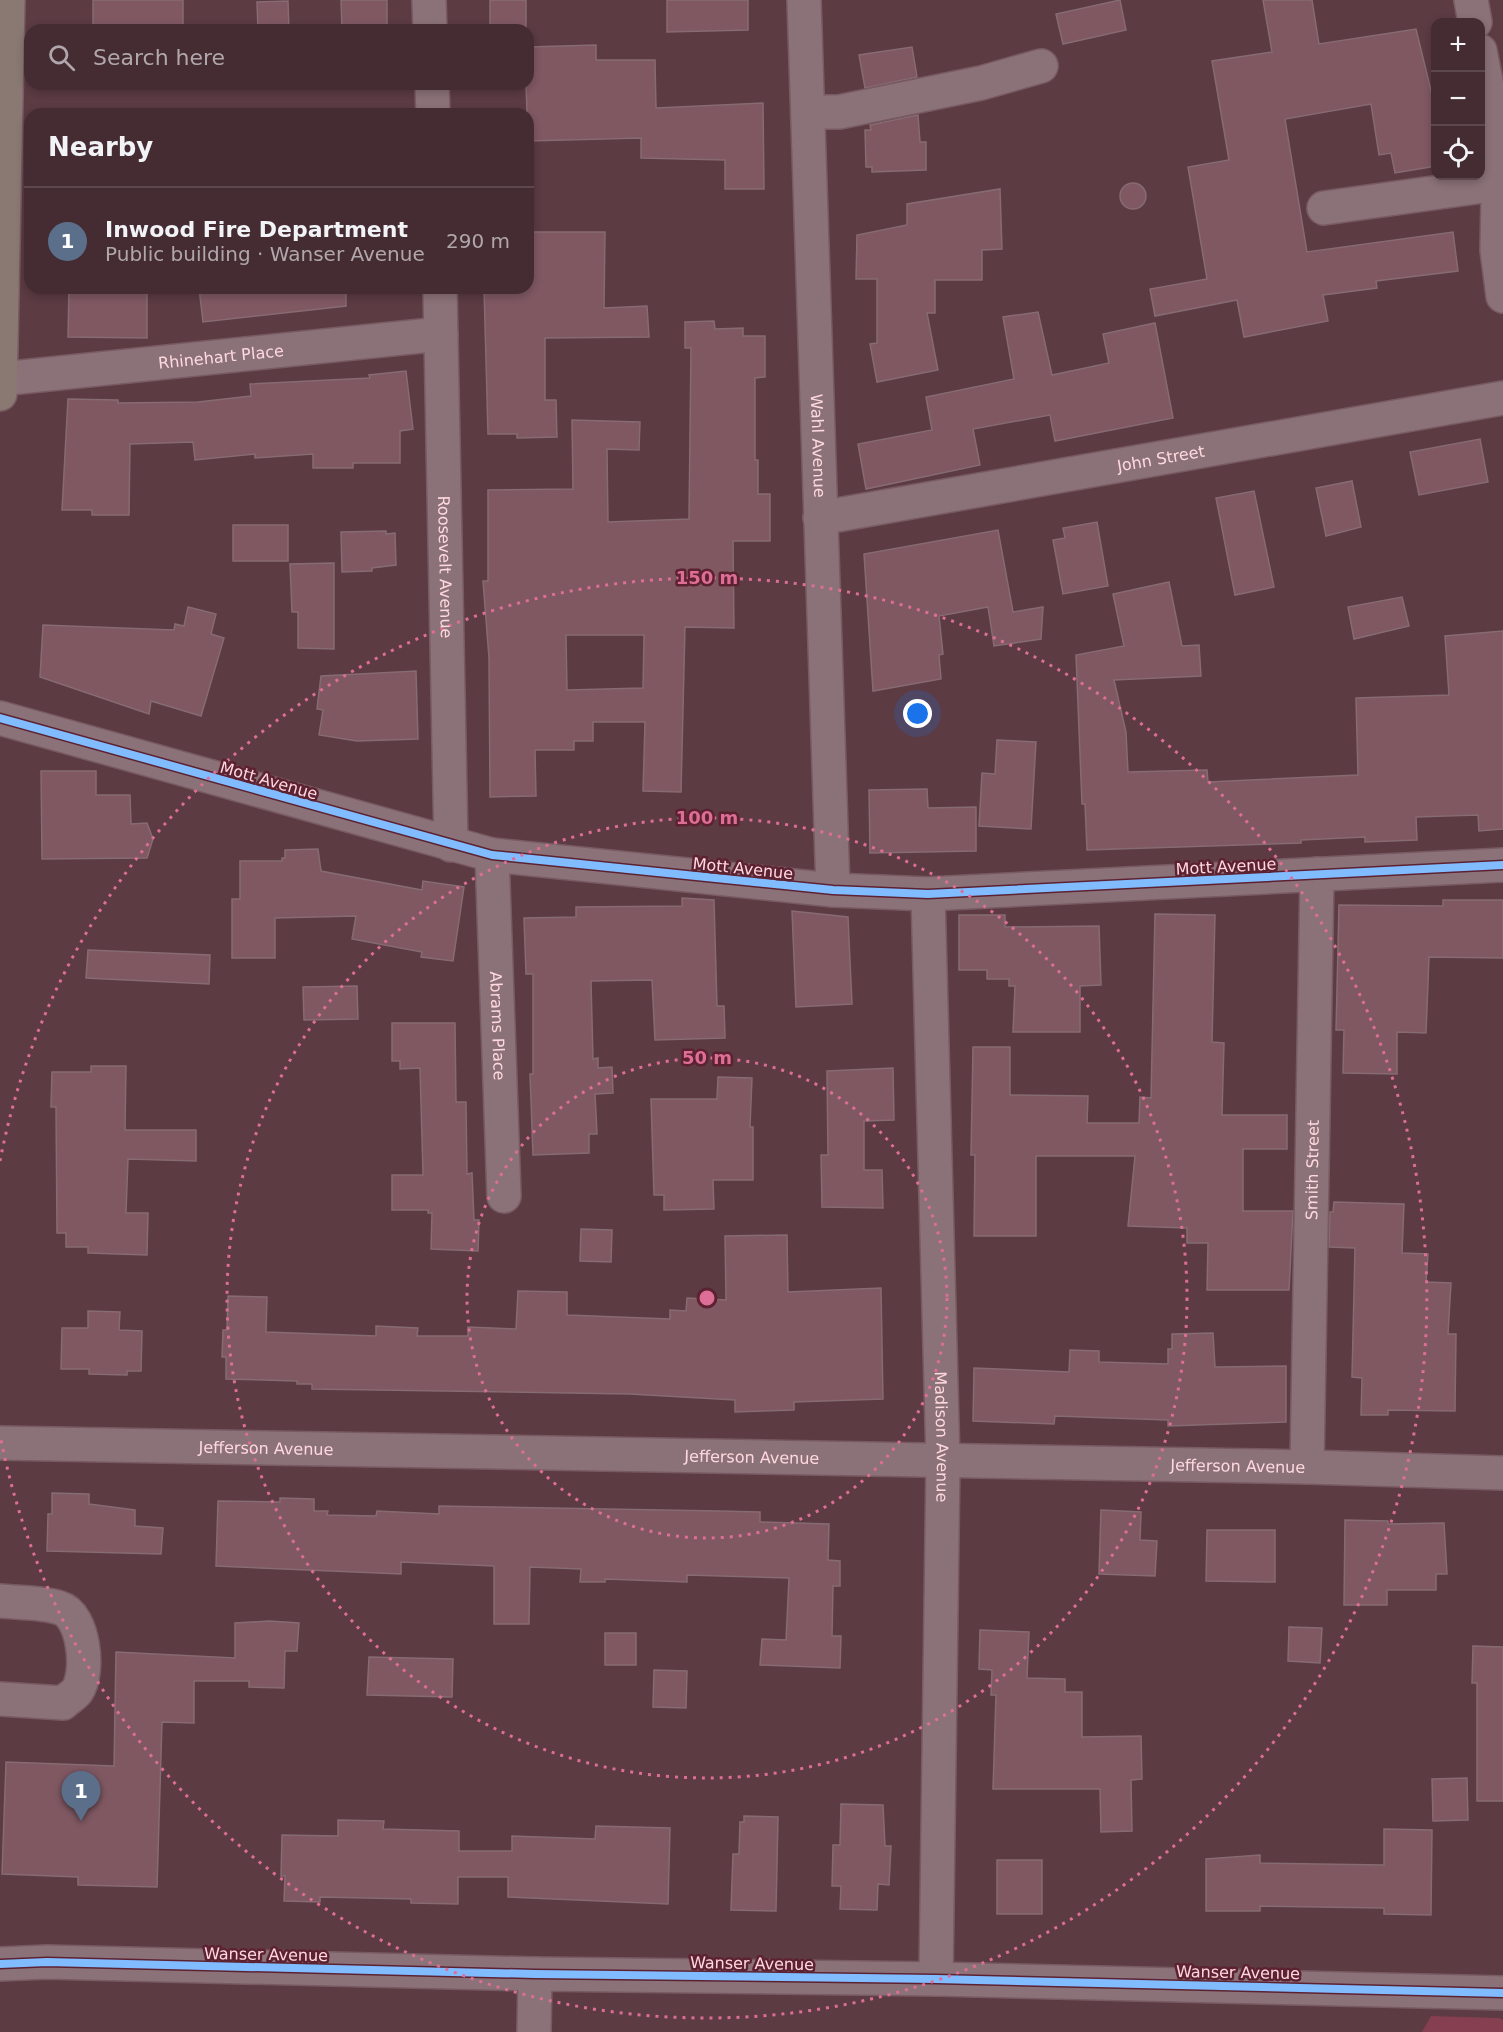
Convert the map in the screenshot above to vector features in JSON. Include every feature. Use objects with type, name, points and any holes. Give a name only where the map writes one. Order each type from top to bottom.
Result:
[{"type":"main road","points":[[0,394],[8,0]]},
{"type":"street","points":[[429,0],[430,24]]},
{"type":"street","name":"Wahl Avenue","points":[[804,0],[833,890]]},
{"type":"street","points":[[1471,0],[1474,18]]},
{"type":"street","points":[[808,112],[839,112],[981,83],[1041,66]]},
{"type":"street","points":[[1484,72],[1498,148],[1500,200],[1497,250],[1503,296]]},
{"type":"street","points":[[432,90],[433,108]]},
{"type":"street","points":[[1324,208],[1500,200]]},
{"type":"street","name":"Roosevelt Avenue","points":[[440,294],[451,845]]},
{"type":"street","name":"Rhinehart Place","points":[[0,379],[441,334]]},
{"type":"street","name":"John Street","points":[[820,518],[1503,398]]},
{"type":"street","name":"Mott Avenue","points":[[0,718],[492,855],[833,890],[928,894],[1503,865]]},
{"type":"street","name":"Abrams Place","points":[[492,855],[504,1196]]},
{"type":"street","name":"Smith Street","points":[[1307,1467],[1317,874]]},
{"type":"street","name":"Madison Avenue","points":[[928,894],[944,1461],[936,1978]]},
{"type":"street","name":"Jefferson Avenue","points":[[0,1443],[1307,1467],[1503,1473]]},
{"type":"street","points":[[0,1601],[61,1608],[74,1616],[80,1631],[83,1668],[78,1690],[63,1703],[0,1699]]},
{"type":"street","name":"Wanser Avenue","points":[[0,1964],[46,1962],[535,1974],[936,1978],[1503,1993]]},
{"type":"street","points":[[534,2032],[535,1974]]},
{"type":"shaded area","points":[[1431,2016],[1499,2018],[1503,2020],[1503,2032],[1422,2032]]},
{"type":"building","points":[[93,0],[183,0],[183,24],[93,24]]},
{"type":"building","points":[[341,0],[387,0],[387,24],[342,24]]},
{"type":"building","points":[[490,0],[526,0],[526,24],[490,24]]},
{"type":"building","points":[[667,0],[748,0],[748,30],[667,32]]},
{"type":"building","points":[[1120,0],[1126,30],[1063,44],[1056,14]]},
{"type":"building","points":[[1263,0],[1312,0],[1319,44],[1416,29],[1431,90],[1431,167],[1395,173],[1391,153],[1379,155],[1371,104],[1285,119],[1307,252],[1453,232],[1458,271],[1376,281],[1377,288],[1323,295],[1328,321],[1244,337],[1237,300],[1155,316],[1150,289],[1207,279],[1188,167],[1229,160],[1212,61],[1272,52]]},
{"type":"building","points":[[288,1],[289,24],[258,24],[257,2]]},
{"type":"building","points":[[596,45],[596,60],[655,60],[656,108],[763,103],[764,189],[725,189],[725,160],[641,158],[641,138],[534,141],[534,108],[527,108],[526,90],[534,90],[534,47]]},
{"type":"building","points":[[912,47],[917,77],[865,88],[859,55]]},
{"type":"building","points":[[918,115],[920,142],[926,142],[926,170],[872,172],[872,167],[866,167],[865,130],[871,130],[870,125]]},
{"type":"building","points":[[1133,183],[1142,187],[1146,196],[1142,205],[1133,209],[1124,205],[1120,196],[1124,187]]},
{"type":"building","points":[[1000,189],[1002,249],[982,250],[982,280],[935,280],[935,313],[927,313],[938,370],[877,382],[870,344],[877,343],[877,279],[856,279],[857,235],[907,225],[907,204]]},
{"type":"building","points":[[534,232],[605,232],[604,308],[647,306],[649,337],[545,338],[545,400],[556,400],[557,437],[517,438],[517,434],[488,434],[484,294],[534,294]]},
{"type":"building","points":[[69,294],[147,294],[147,338],[68,337]]},
{"type":"building","points":[[200,294],[346,294],[346,306],[203,322]]},
{"type":"building","points":[[1038,312],[1052,375],[1109,363],[1103,334],[1155,323],[1173,418],[1055,441],[1050,415],[973,429],[980,465],[866,489],[858,444],[932,430],[926,397],[1014,379],[1003,317]]},
{"type":"building","points":[[714,321],[715,329],[743,328],[743,336],[765,336],[765,377],[755,378],[755,460],[758,460],[758,494],[770,494],[770,541],[733,541],[734,628],[685,627],[681,792],[643,791],[645,722],[593,722],[593,741],[574,741],[574,750],[535,750],[536,796],[490,797],[489,658],[483,581],[488,581],[488,490],[573,489],[572,420],[640,422],[639,450],[607,449],[608,522],[689,519],[691,348],[685,348],[685,322]],"holes":[[[566,635],[644,635],[643,688],[567,690]]]},
{"type":"building","points":[[406,371],[413,429],[400,431],[400,463],[353,463],[353,468],[313,468],[313,454],[255,458],[255,454],[195,460],[193,442],[130,444],[129,515],[92,515],[92,510],[62,510],[68,399],[118,400],[118,403],[198,402],[251,396],[250,384],[370,378],[369,375]]},
{"type":"building","points":[[1480,439],[1488,482],[1419,495],[1410,452]]},
{"type":"building","points":[[1352,481],[1361,527],[1326,536],[1316,488]]},
{"type":"building","points":[[1254,491],[1274,587],[1235,595],[1216,498]]},
{"type":"building","points":[[1097,522],[1108,586],[1063,594],[1053,540],[1065,538],[1063,528]]},
{"type":"building","points":[[233,525],[288,525],[288,561],[233,561]]},
{"type":"building","points":[[998,530],[1013,612],[1043,607],[1041,639],[994,646],[988,607],[939,616],[943,654],[939,655],[941,679],[873,691],[864,554]]},
{"type":"building","points":[[386,531],[386,534],[395,533],[396,565],[372,568],[372,571],[342,572],[341,532]]},
{"type":"building","points":[[334,563],[334,649],[298,648],[298,612],[292,612],[290,564]]},
{"type":"building","points":[[1169,582],[1182,646],[1199,645],[1201,676],[1114,680],[1126,732],[1128,772],[1207,770],[1208,782],[1358,775],[1356,698],[1449,695],[1445,636],[1503,631],[1503,829],[1479,831],[1478,815],[1416,817],[1417,840],[1365,842],[1365,837],[1301,840],[1301,843],[1087,850],[1085,804],[1082,804],[1076,655],[1124,646],[1113,594]]},
{"type":"building","points":[[1402,597],[1409,626],[1354,639],[1348,607]]},
{"type":"building","points":[[188,607],[216,614],[211,634],[224,638],[201,716],[151,701],[149,714],[40,677],[43,625],[174,630],[175,624],[184,626]]},
{"type":"building","points":[[416,671],[418,739],[357,741],[319,735],[323,710],[317,709],[321,676]]},
{"type":"building","points":[[997,740],[1036,742],[1031,829],[979,826],[982,773],[995,774]]},
{"type":"building","points":[[41,771],[96,771],[96,795],[130,795],[131,824],[147,823],[153,839],[147,858],[42,859]]},
{"type":"building","points":[[927,789],[928,808],[976,807],[976,851],[870,853],[869,790]]},
{"type":"building","points":[[318,849],[321,871],[422,890],[423,881],[464,887],[453,961],[421,957],[422,952],[352,939],[356,916],[275,918],[275,958],[232,958],[232,899],[240,899],[240,861],[282,861],[282,858],[285,858],[285,850]]},
{"type":"building","points":[[682,898],[714,900],[717,1006],[724,1006],[725,1038],[655,1040],[652,980],[591,981],[593,1059],[598,1058],[598,1068],[612,1067],[613,1093],[595,1094],[597,1134],[589,1134],[589,1153],[533,1155],[530,1074],[533,1074],[533,974],[526,974],[524,918],[576,917],[576,907],[682,906]]},
{"type":"building","points":[[1443,900],[1503,900],[1503,958],[1429,957],[1426,1033],[1397,1032],[1397,1074],[1343,1073],[1344,1030],[1336,1030],[1339,905],[1443,906]]},
{"type":"building","points":[[792,911],[848,917],[852,1004],[796,1007]]},
{"type":"building","points":[[1155,914],[1215,915],[1212,1042],[1224,1043],[1222,1115],[1287,1115],[1287,1149],[1243,1149],[1243,1211],[1293,1211],[1289,1290],[1207,1290],[1208,1243],[1187,1243],[1187,1228],[1128,1226],[1135,1156],[1036,1156],[1036,1236],[974,1236],[975,1155],[971,1155],[973,1047],[1010,1047],[1010,1095],[1088,1096],[1087,1123],[1139,1123],[1140,1097],[1151,1098]]},
{"type":"building","points":[[959,915],[1005,915],[1005,927],[1099,926],[1101,985],[1080,986],[1080,1032],[1013,1032],[1015,986],[1009,986],[1009,979],[987,979],[987,970],[959,970]]},
{"type":"building","points":[[88,950],[210,955],[209,984],[86,978]]},
{"type":"building","points":[[357,986],[358,1019],[304,1020],[303,987]]},
{"type":"building","points":[[392,1023],[455,1023],[456,1102],[466,1102],[467,1174],[472,1173],[474,1220],[479,1220],[478,1251],[431,1249],[432,1213],[428,1213],[428,1210],[392,1210],[392,1175],[423,1175],[420,1068],[400,1069],[400,1061],[392,1061]]},
{"type":"building","points":[[91,1066],[126,1066],[125,1130],[196,1130],[196,1161],[128,1159],[126,1213],[148,1213],[147,1255],[88,1253],[88,1247],[66,1247],[66,1233],[57,1233],[56,1107],[51,1107],[52,1072],[91,1072]]},
{"type":"building","points":[[893,1068],[894,1120],[864,1121],[864,1170],[882,1170],[883,1208],[822,1207],[821,1155],[828,1155],[827,1071]]},
{"type":"building","points":[[718,1077],[752,1078],[750,1127],[753,1127],[753,1180],[713,1180],[714,1209],[664,1210],[664,1195],[654,1195],[651,1099],[717,1099]]},
{"type":"building","points":[[1334,1202],[1404,1204],[1402,1253],[1428,1254],[1426,1282],[1451,1283],[1448,1334],[1456,1334],[1455,1411],[1388,1410],[1388,1415],[1361,1415],[1362,1378],[1352,1377],[1355,1248],[1329,1247],[1330,1212],[1333,1212]]},
{"type":"building","points":[[581,1229],[612,1230],[611,1262],[580,1261]]},
{"type":"building","points":[[787,1235],[788,1292],[881,1288],[883,1399],[794,1402],[794,1410],[735,1412],[735,1400],[630,1394],[312,1389],[312,1384],[297,1384],[297,1381],[226,1379],[226,1357],[222,1357],[223,1330],[227,1330],[228,1296],[267,1297],[266,1332],[376,1336],[376,1326],[418,1328],[417,1336],[468,1336],[468,1327],[516,1329],[518,1291],[567,1292],[567,1315],[670,1319],[670,1310],[686,1311],[687,1298],[726,1300],[725,1236]]},
{"type":"building","points":[[88,1311],[120,1312],[119,1330],[142,1331],[141,1371],[127,1371],[127,1375],[89,1374],[89,1369],[61,1369],[62,1328],[88,1328]]},
{"type":"building","points":[[1213,1333],[1215,1367],[1286,1366],[1286,1422],[1168,1426],[1168,1420],[1055,1416],[1054,1424],[973,1421],[974,1368],[1069,1372],[1070,1350],[1099,1351],[1099,1362],[1168,1364],[1168,1349],[1172,1349],[1172,1334]]},
{"type":"building","points":[[52,1493],[89,1494],[89,1504],[135,1510],[135,1526],[163,1528],[161,1554],[47,1551],[48,1514],[52,1514]]},
{"type":"building","points":[[280,1498],[314,1499],[314,1511],[328,1511],[327,1515],[376,1516],[377,1511],[439,1514],[439,1506],[719,1511],[760,1512],[760,1522],[829,1524],[828,1560],[840,1561],[840,1586],[833,1586],[832,1636],[841,1636],[840,1668],[760,1665],[762,1639],[786,1640],[789,1578],[687,1575],[687,1582],[605,1579],[605,1582],[580,1582],[581,1569],[530,1567],[529,1624],[494,1624],[494,1566],[401,1562],[401,1574],[216,1566],[218,1501],[280,1502]]},
{"type":"building","points":[[1101,1510],[1141,1512],[1140,1540],[1157,1541],[1155,1576],[1099,1574]]},
{"type":"building","points":[[1345,1520],[1388,1521],[1388,1524],[1444,1523],[1447,1574],[1436,1574],[1436,1590],[1387,1590],[1387,1605],[1344,1605]]},
{"type":"building","points":[[1207,1530],[1275,1530],[1275,1582],[1206,1581]]},
{"type":"building","points":[[269,1621],[299,1623],[297,1651],[285,1651],[284,1688],[249,1687],[249,1681],[194,1681],[194,1723],[162,1722],[157,1887],[78,1885],[78,1877],[2,1874],[6,1762],[114,1766],[116,1652],[235,1658],[235,1623]]},
{"type":"building","points":[[1289,1627],[1322,1628],[1320,1663],[1288,1661]]},
{"type":"building","points":[[980,1630],[1029,1632],[1027,1678],[1065,1679],[1065,1692],[1082,1692],[1082,1737],[1141,1736],[1142,1779],[1131,1780],[1132,1831],[1101,1832],[1100,1789],[993,1789],[996,1695],[991,1695],[992,1670],[979,1669]]},
{"type":"building","points":[[605,1633],[636,1633],[636,1665],[605,1665]]},
{"type":"building","points":[[1473,1646],[1503,1647],[1503,1801],[1477,1801],[1477,1683],[1472,1683]]},
{"type":"building","points":[[369,1657],[453,1659],[452,1697],[367,1695]]},
{"type":"building","points":[[654,1670],[687,1671],[686,1708],[653,1707]]},
{"type":"building","points":[[1467,1778],[1468,1820],[1433,1821],[1432,1779]]},
{"type":"building","points":[[841,1804],[883,1805],[885,1846],[891,1846],[889,1885],[878,1884],[877,1910],[840,1909],[841,1886],[832,1886],[833,1845],[840,1845]]},
{"type":"building","points":[[744,1816],[778,1817],[776,1911],[731,1910],[733,1854],[739,1854],[740,1822],[744,1822]]},
{"type":"building","points":[[338,1820],[384,1821],[383,1829],[459,1831],[459,1851],[512,1851],[512,1836],[595,1839],[596,1826],[670,1828],[668,1904],[508,1897],[508,1877],[458,1877],[458,1904],[411,1903],[411,1899],[320,1897],[320,1902],[284,1901],[285,1876],[281,1876],[282,1835],[338,1836]]},
{"type":"building","points":[[1384,1829],[1432,1830],[1431,1915],[1384,1914],[1384,1908],[1260,1906],[1260,1911],[1206,1911],[1206,1859],[1260,1855],[1260,1863],[1384,1865]]},
{"type":"building","points":[[997,1860],[1042,1860],[1042,1914],[997,1914]]},
{"type":"cycle path","points":[[0,718],[492,855],[833,890],[928,894],[1503,865]]},
{"type":"cycle path","points":[[0,1964],[47,1962],[535,1974],[936,1979],[1503,1993]]},
{"type":"place","name":"Inwood Fire Department","points":[[81,1821]]}]
